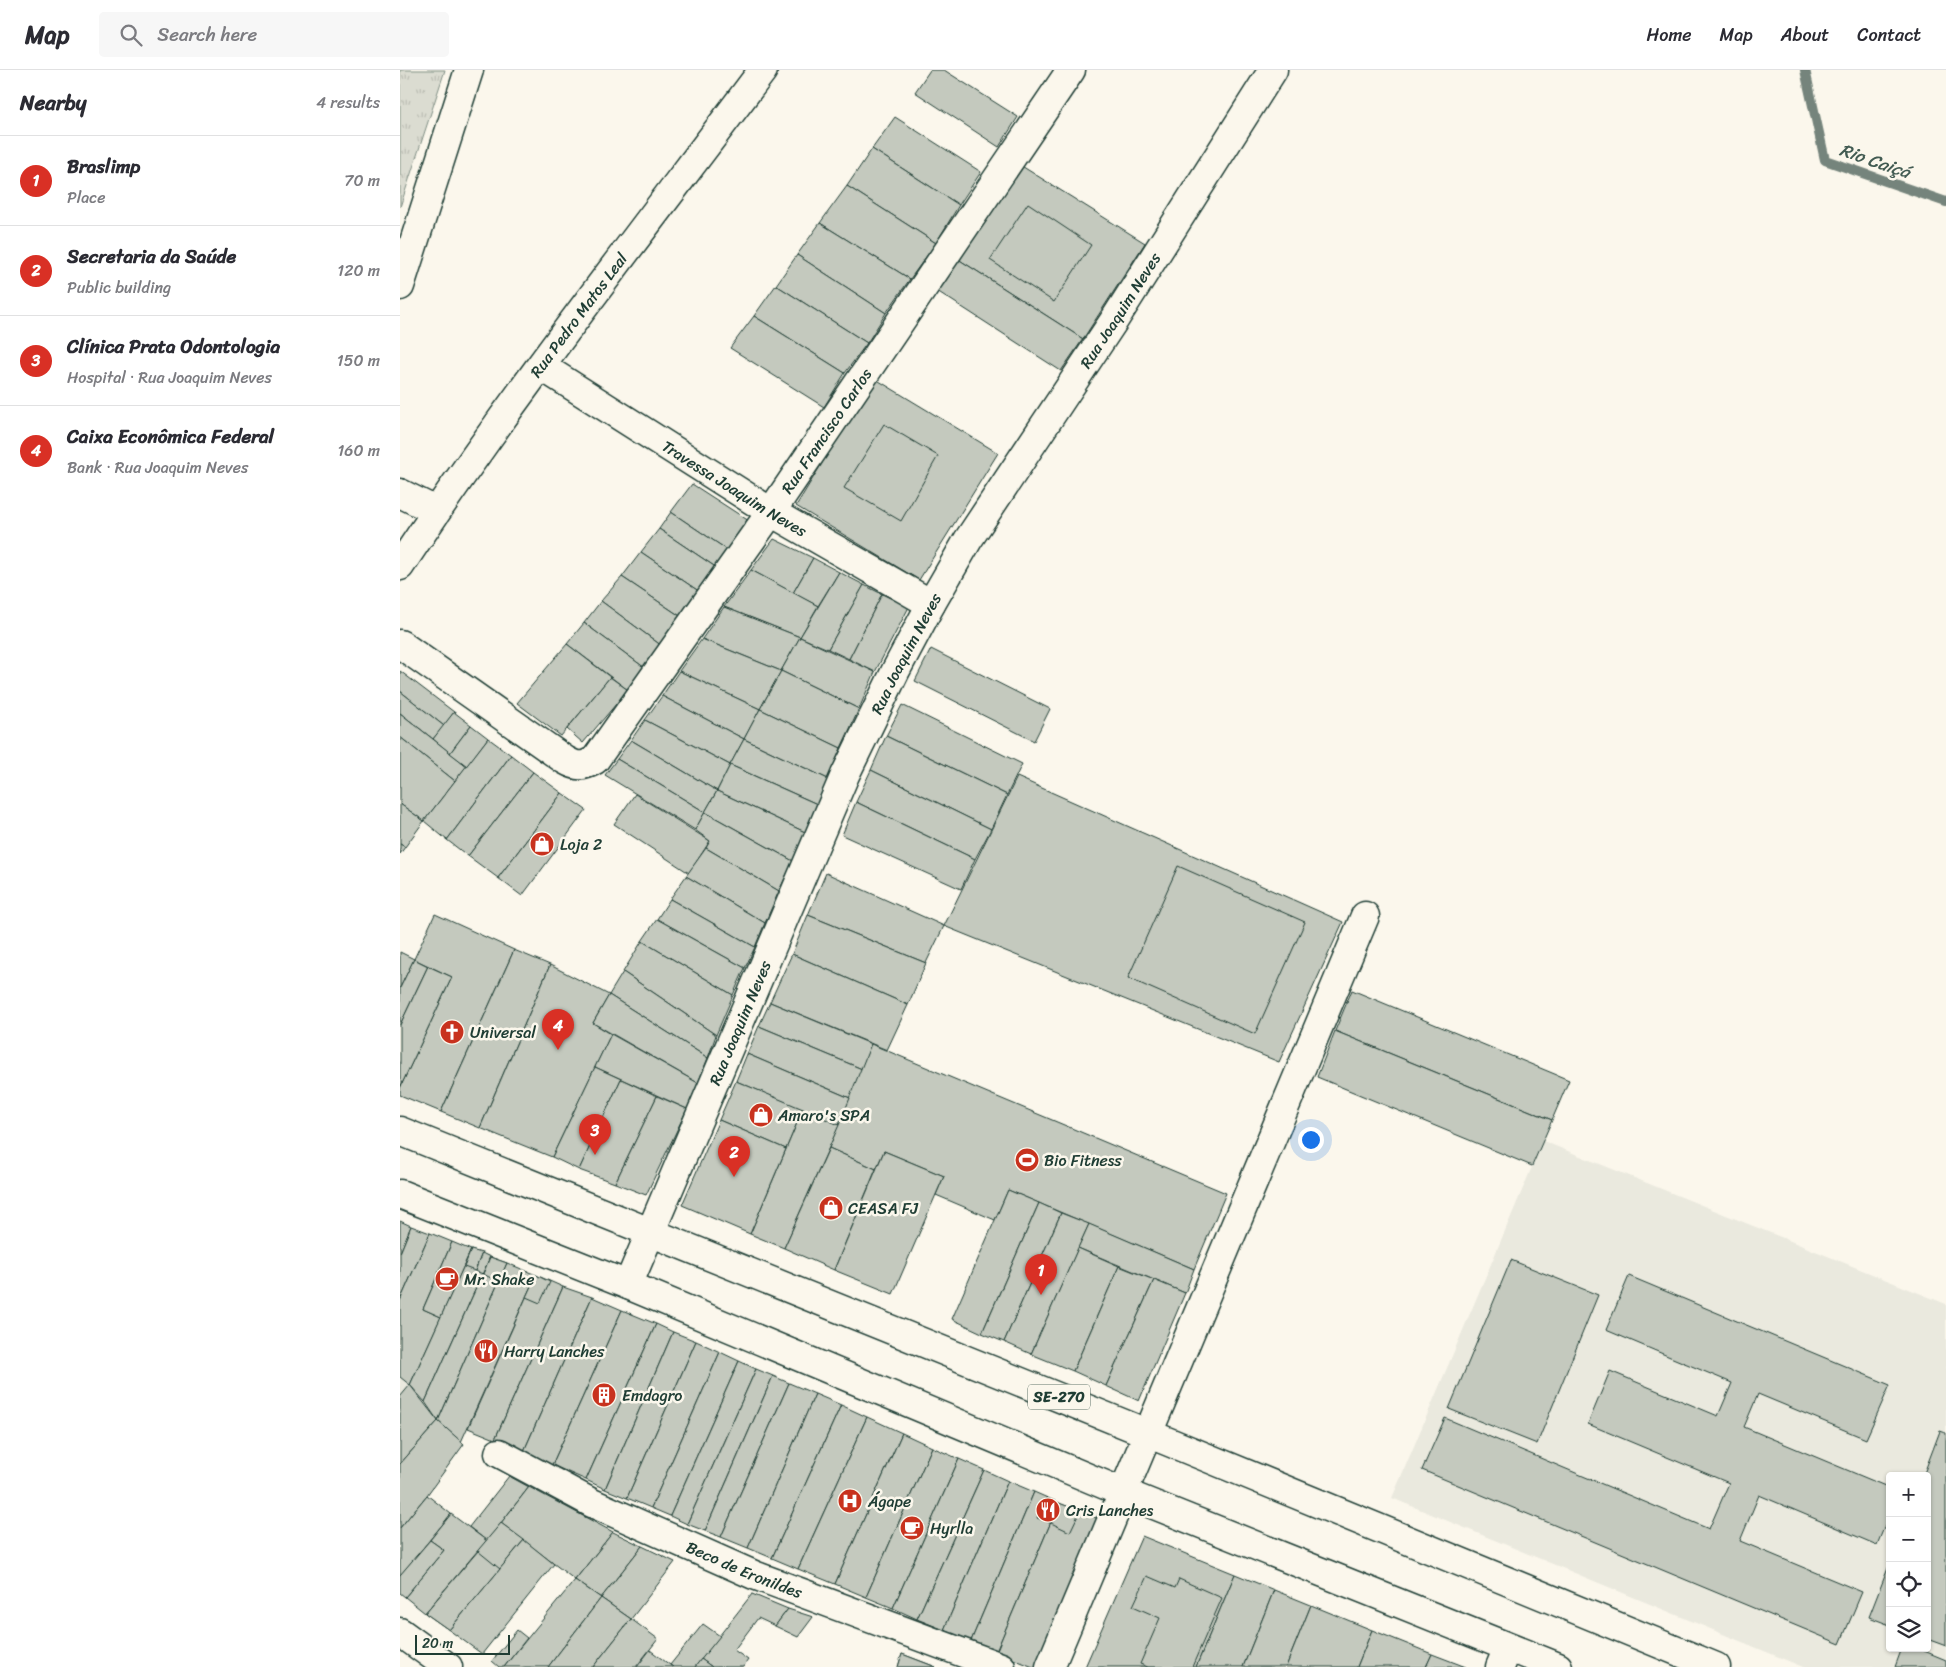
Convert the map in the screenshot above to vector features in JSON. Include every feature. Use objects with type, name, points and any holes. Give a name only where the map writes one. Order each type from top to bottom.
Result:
[{"type":"street","points":[[400,286],[469,70]]},
{"type":"street","name":"Rua Pedro Matos Leal","points":[[400,566],[436,511],[541,366],[763,70]]},
{"type":"street","name":"Rua Francisco Carlos","points":[[400,644],[565,760],[576,766],[586,765],[595,760],[771,512],[1070,70]]},
{"type":"street","name":"Rua Joaquim Neves","points":[[628,1285],[845,775],[896,670],[931,604],[968,540],[1113,322],[1273,70]]},
{"type":"street","name":"Travessa Joaquim Neves","points":[[541,366],[771,512],[931,604]]},
{"type":"street","points":[[400,493],[436,511]]},
{"type":"street","points":[[1050,1667],[1365,916]]},
{"type":"street","name":"SE-270","points":[[400,1131],[1148,1434],[1666,1657],[1716,1667]]},
{"type":"street","points":[[400,1194],[628,1285],[1122,1492],[1504,1658],[1558,1667]]},
{"type":"street","name":"Beco de Eronildes","points":[[499,1452],[592,1503],[754,1574],[1001,1667]]},
{"type":"street","points":[[400,1632],[448,1667]]},
{"type":"shaded area","points":[[1543,1141],[1946,1304],[1946,1667],[1803,1667],[1392,1498]]},
{"type":"shaded area","points":[[400,1377],[410,1385],[400,1397]]},
{"type":"green space","points":[[400,70],[445,70],[400,207]]},
{"type":"building","points":[[930,70],[944,70],[1018,117],[999,147],[915,92]]},
{"type":"building","points":[[895,117],[981,172],[959,205],[872,149]]},
{"type":"building","points":[[872,149],[959,205],[936,243],[847,186]]},
{"type":"building","points":[[1020,165],[1145,243],[1083,339],[958,259]]},
{"type":"building","points":[[847,186],[936,243],[910,279],[820,223]]},
{"type":"building","points":[[1028,203],[1091,245],[1054,302],[990,260]]},
{"type":"building","points":[[820,223],[910,279],[886,313],[797,255]]},
{"type":"building","points":[[797,255],[886,313],[867,343],[776,285]]},
{"type":"building","points":[[958,259],[1083,339],[1061,371],[937,291]]},
{"type":"building","points":[[776,285],[867,343],[845,373],[754,316]]},
{"type":"building","points":[[754,316],[845,373],[824,407],[730,348]]},
{"type":"building","points":[[874,378],[998,453],[919,580],[796,506]]},
{"type":"building","points":[[884,424],[938,456],[901,521],[844,488]]},
{"type":"building","points":[[692,484],[749,521],[729,551],[671,512]]},
{"type":"building","points":[[671,512],[729,551],[717,568],[659,529]]},
{"type":"building","points":[[659,529],[717,568],[700,592],[641,552]]},
{"type":"building","points":[[774,539],[813,558],[793,593],[751,570]]},
{"type":"building","points":[[641,552],[700,592],[683,618],[622,577]]},
{"type":"building","points":[[813,558],[839,572],[818,606],[793,593]]},
{"type":"building","points":[[751,570],[818,606],[800,637],[724,607]]},
{"type":"building","points":[[839,572],[864,585],[828,649],[800,637]]},
{"type":"building","points":[[622,577],[683,618],[662,646],[601,601]]},
{"type":"building","points":[[864,585],[882,594],[849,659],[828,649]]},
{"type":"building","points":[[882,594],[909,607],[875,672],[849,659]]},
{"type":"building","points":[[601,601],[662,646],[645,668],[584,623]]},
{"type":"building","points":[[724,607],[800,637],[781,671],[702,639]]},
{"type":"building","points":[[584,623],[645,668],[628,690],[567,644]]},
{"type":"building","points":[[800,637],[875,672],[859,709],[781,671]]},
{"type":"building","points":[[702,639],[781,671],[760,709],[679,671]]},
{"type":"building","points":[[567,644],[610,677],[561,736],[517,703]]},
{"type":"building","points":[[931,649],[1050,709],[1034,741],[915,681]]},
{"type":"building","points":[[400,671],[454,712],[444,726],[400,691]]},
{"type":"building","points":[[679,671],[760,709],[744,739],[662,696]]},
{"type":"building","points":[[781,671],[859,709],[841,748],[760,709]]},
{"type":"building","points":[[610,677],[628,690],[583,743],[567,729]]},
{"type":"building","points":[[400,691],[444,726],[433,739],[400,713]]},
{"type":"building","points":[[662,696],[744,739],[730,765],[645,720]]},
{"type":"building","points":[[902,705],[1022,764],[1007,795],[886,736]]},
{"type":"building","points":[[760,709],[841,748],[828,779],[744,739]]},
{"type":"building","points":[[454,712],[471,725],[450,753],[433,739]]},
{"type":"building","points":[[400,713],[467,766],[455,781],[400,737]]},
{"type":"building","points":[[645,720],[730,765],[717,791],[631,740]]},
{"type":"building","points":[[471,725],[488,738],[467,766],[450,753]]},
{"type":"building","points":[[886,736],[1007,795],[991,829],[871,770]]},
{"type":"building","points":[[400,737],[455,781],[424,821],[400,804]]},
{"type":"building","points":[[488,738],[511,755],[447,840],[424,821]]},
{"type":"building","points":[[744,739],[828,779],[817,804],[730,765]]},
{"type":"building","points":[[631,740],[717,791],[705,812],[617,759]]},
{"type":"building","points":[[511,755],[533,772],[468,856],[447,840]]},
{"type":"building","points":[[617,759],[705,812],[695,830],[605,775]]},
{"type":"building","points":[[730,765],[817,804],[805,832],[717,791]]},
{"type":"building","points":[[871,770],[991,829],[975,859],[856,802]]},
{"type":"building","points":[[533,772],[562,793],[498,878],[468,856]]},
{"type":"building","points":[[1017,777],[1343,922],[1279,1062],[944,926]]},
{"type":"building","points":[[717,791],[805,832],[793,861],[705,812]]},
{"type":"building","name":"Loja 2","points":[[562,793],[586,810],[522,896],[498,878]]},
{"type":"building","points":[[635,794],[710,841],[689,873],[614,824]]},
{"type":"building","points":[[856,802],[975,859],[961,889],[842,835]]},
{"type":"building","points":[[400,804],[424,821],[405,847],[400,844]]},
{"type":"building","points":[[705,812],[793,861],[779,891],[706,848],[710,841],[695,830]]},
{"type":"building","points":[[400,844],[405,847],[400,854]]},
{"type":"building","points":[[706,848],[779,891],[765,923],[686,876]]},
{"type":"building","points":[[1178,866],[1305,922],[1255,1034],[1128,978]]},
{"type":"building","points":[[826,873],[944,926],[926,963],[808,915]]},
{"type":"building","points":[[686,876],[765,923],[755,947],[670,899]]},
{"type":"building","points":[[670,899],[755,947],[745,968],[657,919]]},
{"type":"building","name":"Universal","points":[[435,914],[514,950],[441,1112],[400,1095],[400,1088],[452,977],[414,959]]},
{"type":"building","points":[[808,915],[926,963],[908,1005],[792,954]]},
{"type":"building","points":[[657,919],[745,968],[733,995],[642,941]]},
{"type":"building","points":[[642,941],[733,995],[716,1035],[623,972]]},
{"type":"building","points":[[514,950],[550,965],[480,1128],[441,1112]]},
{"type":"building","points":[[400,952],[414,959],[400,988]]},
{"type":"building","points":[[792,954],[908,1005],[887,1050],[770,1002]]},
{"type":"building","points":[[414,959],[428,966],[400,1025],[400,988]]},
{"type":"building","points":[[550,965],[609,995],[593,1023],[611,1034],[552,1157],[480,1128]]},
{"type":"building","points":[[428,966],[452,977],[400,1088],[400,1025]]},
{"type":"building","points":[[623,972],[716,1035],[708,1058],[609,995]]},
{"type":"building","points":[[1352,990],[1569,1080],[1552,1120],[1335,1031]]},
{"type":"building","points":[[609,995],[708,1058],[698,1083],[593,1023]]},
{"type":"building","points":[[770,1002],[871,1044],[862,1069],[759,1026]]},
{"type":"building","points":[[759,1026],[862,1069],[850,1098],[747,1054]]},
{"type":"building","points":[[1335,1031],[1552,1120],[1532,1166],[1317,1077]]},
{"type":"building","points":[[611,1034],[698,1083],[687,1109],[595,1067]]},
{"type":"building","name":"Bio Fitness","points":[[871,1044],[1226,1193],[1194,1269],[1008,1190],[995,1220],[936,1195],[944,1176],[884,1151],[876,1169],[829,1148]]},
{"type":"building","points":[[747,1054],[850,1098],[839,1125],[736,1081]]},
{"type":"building","points":[[595,1067],[621,1079],[579,1170],[552,1157]]},
{"type":"building","points":[[621,1079],[657,1096],[615,1183],[579,1170]]},
{"type":"building","name":"Amaro's SPA","points":[[736,1081],[803,1109],[786,1149],[719,1120]]},
{"type":"building","points":[[657,1096],[687,1109],[646,1195],[615,1183]]},
{"type":"building","points":[[803,1109],[839,1125],[784,1248],[750,1234]]},
{"type":"building","points":[[719,1120],[786,1149],[750,1234],[682,1205]]},
{"type":"building","name":"CEASA FJ","points":[[829,1148],[876,1169],[834,1270],[784,1248]]},
{"type":"building","points":[[884,1151],[944,1176],[893,1294],[834,1270]]},
{"type":"building","points":[[1008,1190],[1039,1203],[982,1333],[952,1319]]},
{"type":"building","points":[[1039,1203],[1061,1213],[1004,1342],[982,1333]]},
{"type":"building","points":[[1061,1213],[1089,1224],[1031,1354],[1004,1342]]},
{"type":"building","points":[[400,1221],[411,1226],[400,1253]]},
{"type":"building","points":[[1089,1224],[1194,1269],[1185,1293],[1078,1248]]},
{"type":"building","points":[[411,1226],[430,1233],[400,1301],[400,1253]]},
{"type":"building","points":[[430,1233],[452,1242],[423,1309],[441,1317],[410,1385],[400,1377],[400,1301]]},
{"type":"building","name":"Mr. Shake","points":[[452,1242],[471,1250],[441,1317],[423,1309]]},
{"type":"building","points":[[1078,1248],[1119,1266],[1073,1371],[1031,1354]]},
{"type":"building","points":[[471,1250],[490,1257],[425,1402],[410,1385]]},
{"type":"building","points":[[471,1250],[482,1253],[475,1271],[464,1267]]},
{"type":"building","points":[[482,1253],[490,1257],[483,1274],[475,1271]]},
{"type":"building","points":[[490,1257],[507,1263],[438,1421],[425,1402]]},
{"type":"building","points":[[490,1257],[507,1263],[499,1282],[483,1274]]},
{"type":"building","points":[[1511,1260],[1598,1295],[1537,1444],[1449,1409]]},
{"type":"building","name":"Harry Lanches","points":[[507,1263],[536,1275],[461,1442],[438,1421]]},
{"type":"building","points":[[1119,1266],[1154,1280],[1106,1386],[1073,1371]]},
{"type":"building","points":[[536,1275],[563,1287],[495,1439],[468,1428]]},
{"type":"building","points":[[536,1275],[550,1282],[540,1303],[526,1297]]},
{"type":"building","points":[[1629,1276],[1890,1385],[1866,1439],[1758,1394],[1744,1427],[1886,1486],[1886,1523],[1877,1545],[1759,1495],[1740,1541],[1862,1592],[1840,1644],[1422,1470],[1445,1418],[1709,1529],[1729,1483],[1588,1424],[1610,1371],[1718,1416],[1732,1383],[1606,1330]]},
{"type":"building","points":[[1154,1280],[1185,1293],[1139,1401],[1106,1386]]},
{"type":"building","points":[[563,1287],[592,1297],[524,1451],[495,1439]]},
{"type":"building","points":[[592,1297],[622,1310],[552,1465],[524,1451]]},
{"type":"building","name":"Emdagro","points":[[622,1310],[656,1324],[586,1480],[552,1465]]},
{"type":"building","points":[[656,1324],[673,1332],[605,1489],[586,1480]]},
{"type":"building","points":[[673,1332],[696,1341],[627,1498],[605,1489]]},
{"type":"building","points":[[696,1341],[720,1352],[651,1508],[627,1498]]},
{"type":"building","points":[[720,1352],[739,1361],[670,1516],[651,1508]]},
{"type":"building","points":[[739,1361],[756,1369],[687,1524],[670,1516]]},
{"type":"building","points":[[756,1369],[773,1376],[705,1531],[687,1524]]},
{"type":"building","points":[[773,1376],[789,1383],[721,1537],[705,1531]]},
{"type":"building","points":[[789,1383],[815,1394],[748,1548],[721,1537]]},
{"type":"building","points":[[410,1385],[438,1421],[400,1464],[400,1397]]},
{"type":"building","points":[[815,1394],[841,1405],[772,1558],[748,1548]]},
{"type":"building","points":[[841,1405],[867,1417],[798,1569],[772,1558]]},
{"type":"building","name":"Ágape","points":[[867,1417],[902,1433],[835,1584],[798,1569]]},
{"type":"building","points":[[438,1421],[464,1444],[400,1528],[400,1464]]},
{"type":"building","points":[[1940,1431],[1946,1433],[1946,1646],[1931,1640],[1931,1472],[1925,1472]]},
{"type":"building","points":[[902,1433],[932,1447],[866,1597],[835,1584]]},
{"type":"building","name":"Hyrlla","points":[[932,1447],[959,1459],[893,1608],[866,1597]]},
{"type":"building","points":[[959,1459],[984,1470],[917,1619],[893,1608]]},
{"type":"building","points":[[984,1470],[1008,1481],[944,1630],[917,1619]]},
{"type":"building","points":[[509,1476],[529,1487],[487,1541],[469,1527]]},
{"type":"building","points":[[1008,1481],[1034,1492],[971,1641],[944,1630]]},
{"type":"building","points":[[529,1487],[613,1532],[575,1580],[501,1523]]},
{"type":"building","points":[[1034,1492],[1059,1503],[996,1652],[971,1641]]},
{"type":"building","points":[[427,1495],[451,1514],[400,1576],[400,1528]]},
{"type":"building","name":"Cris Lanches","points":[[1046,1498],[1059,1503],[1051,1523],[1037,1518]]},
{"type":"building","points":[[1059,1503],[1099,1519],[1035,1667],[1033,1667],[996,1652]]},
{"type":"building","points":[[1059,1503],[1080,1511],[1070,1532],[1051,1523]]},
{"type":"building","points":[[451,1514],[487,1541],[425,1613],[405,1597],[444,1550],[430,1540]]},
{"type":"building","points":[[501,1523],[524,1540],[449,1630],[425,1613]]},
{"type":"building","points":[[613,1532],[642,1546],[601,1598],[575,1580]]},
{"type":"building","points":[[1142,1536],[1235,1574],[1196,1667],[1085,1667]]},
{"type":"building","points":[[430,1540],[444,1550],[405,1597],[400,1593],[400,1575]]},
{"type":"building","points":[[524,1540],[554,1564],[482,1654],[449,1630]]},
{"type":"building","points":[[642,1546],[675,1562],[631,1619],[601,1598]]},
{"type":"building","points":[[478,1551],[500,1569],[449,1630],[425,1613]]},
{"type":"building","points":[[1886,1573],[1886,1623],[1869,1617]]},
{"type":"building","points":[[1235,1574],[1274,1590],[1243,1667],[1196,1667]]},
{"type":"building","points":[[1147,1576],[1175,1588],[1179,1579],[1222,1598],[1192,1667],[1148,1667],[1140,1664],[1160,1618],[1133,1606]]},
{"type":"building","points":[[575,1580],[601,1598],[548,1667],[504,1667]]},
{"type":"building","points":[[1274,1590],[1311,1605],[1286,1667],[1243,1667]]},
{"type":"building","points":[[752,1594],[788,1609],[775,1626],[758,1618],[734,1650],[748,1660],[743,1667],[712,1667],[701,1659]]},
{"type":"building","points":[[601,1598],[631,1619],[593,1667],[548,1667]]},
{"type":"building","points":[[1311,1605],[1372,1630],[1357,1667],[1286,1667]]},
{"type":"building","points":[[788,1609],[813,1617],[798,1637],[775,1626]]},
{"type":"building","points":[[631,1619],[658,1639],[636,1667],[593,1667]]},
{"type":"building","points":[[703,1624],[720,1636],[695,1667],[673,1667],[670,1665]]},
{"type":"building","points":[[517,1630],[527,1638],[504,1667],[499,1667],[492,1661]]},
{"type":"building","points":[[1372,1630],[1432,1654],[1426,1667],[1357,1667]]},
{"type":"building","points":[[650,1650],[670,1665],[673,1667],[637,1667]]},
{"type":"building","points":[[1901,1652],[1927,1652],[1946,1660],[1946,1667],[1895,1667]]},
{"type":"building","points":[[902,1654],[936,1667],[898,1667]]},
{"type":"building","points":[[902,1654],[936,1667],[898,1667]]},
{"type":"building","points":[[1432,1654],[1466,1667],[1426,1667]]},
{"type":"building","points":[[701,1659],[712,1667],[695,1667]]},
{"type":"waterway","name":"Rio Caiçá","points":[[1805,70],[1825,160],[1946,202]]},
{"type":"place","name":"Loja 2","points":[[542,844]]},
{"type":"place","name":"Universal","points":[[452,1032]]},
{"type":"place","name":"Caixa Econômica Federal","points":[[558,1050]]},
{"type":"place","name":"Amaro's SPA","points":[[761,1115]]},
{"type":"place","name":"Clínica Prata Odontologia","points":[[595,1155]]},
{"type":"place","name":"Bio Fitness","points":[[1027,1160]]},
{"type":"place","name":"Secretaria da Saúde","points":[[734,1177]]},
{"type":"place","name":"CEASA FJ","points":[[831,1208]]},
{"type":"place","name":"Mr. Shake","points":[[447,1279]]},
{"type":"place","name":"Braslimp","points":[[1041,1295]]},
{"type":"place","name":"Harry Lanches","points":[[486,1351]]},
{"type":"place","name":"Emdagro","points":[[604,1395]]},
{"type":"place","name":"Ágape","points":[[850,1501]]},
{"type":"place","name":"Cris Lanches","points":[[1048,1510]]},
{"type":"place","name":"Hyrlla","points":[[912,1528]]}]
